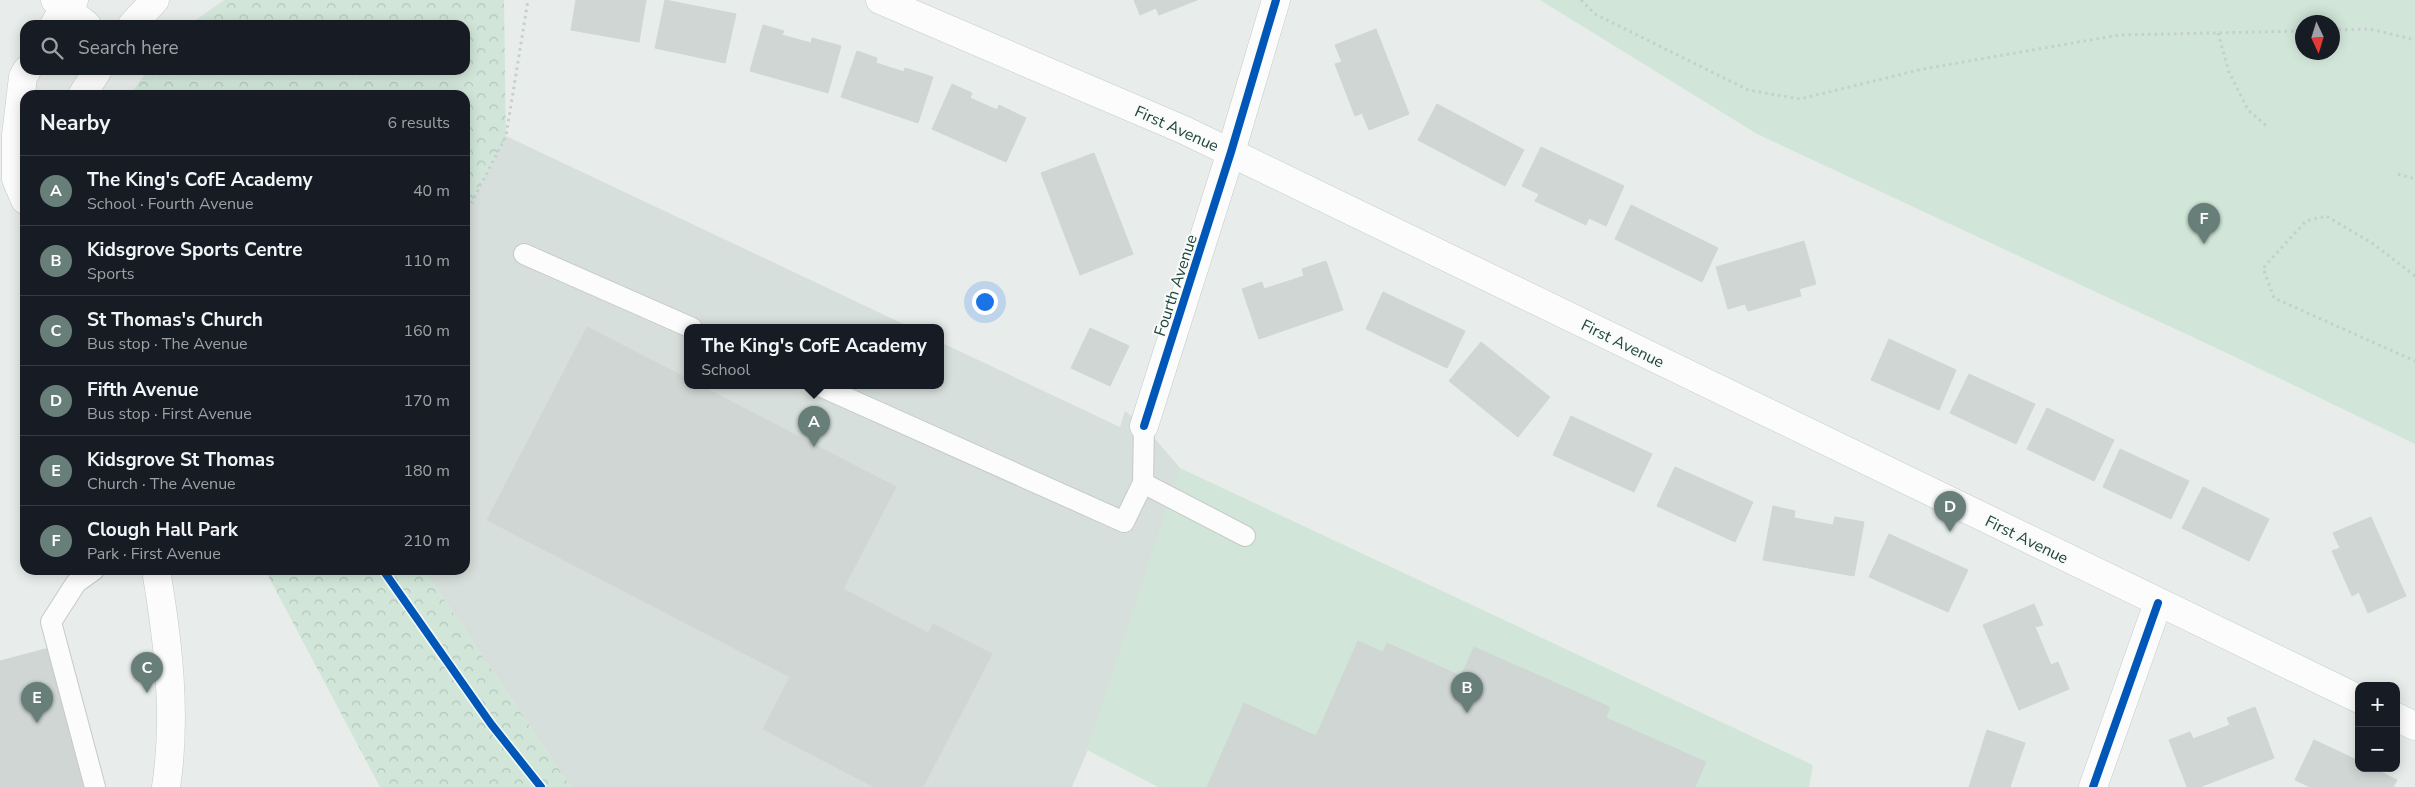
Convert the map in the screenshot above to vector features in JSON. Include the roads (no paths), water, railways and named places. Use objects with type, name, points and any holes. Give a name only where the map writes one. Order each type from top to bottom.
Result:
[{"type":"main road","points":[[137,20],[155,0]]},
{"type":"main road","name":"First Avenue","points":[[880,0],[1184,130],[1231,152],[2355,697]]},
{"type":"main road","name":"Fourth Avenue","points":[[1144,426],[1231,152],[1276,0]]},
{"type":"main road","points":[[62,8],[80,20]]},
{"type":"main road","points":[[21,90],[24,75]]},
{"type":"main road","points":[[85,90],[95,75]]},
{"type":"main road","points":[[20,102],[16,135],[16,179],[20,188]]},
{"type":"main road","points":[[157,575],[170,682],[170,759],[166,787]]},
{"type":"main road","points":[[2093,787],[2158,603]]},
{"type":"main road","points":[[2400,719],[2415,726]]},
{"type":"lane","points":[[524,254],[684,324]]},
{"type":"lane","points":[[827,389],[1124,522],[1143,483],[1144,426]]},
{"type":"lane","points":[[1143,483],[1245,536]]},
{"type":"lane","points":[[87,575],[76,583],[51,622],[95,787]]},
{"type":"place","name":"Clough Hall Park","points":[[2204,244]]},
{"type":"place","name":"The King's CofE Academy","points":[[814,447]]},
{"type":"place","name":"Fifth Avenue","points":[[1950,532]]},
{"type":"place","name":"St Thomas's Church","points":[[147,693]]},
{"type":"place","name":"Kidsgrove Sports Centre","points":[[1467,713]]},
{"type":"place","name":"Kidsgrove St Thomas","points":[[37,723]]}]
